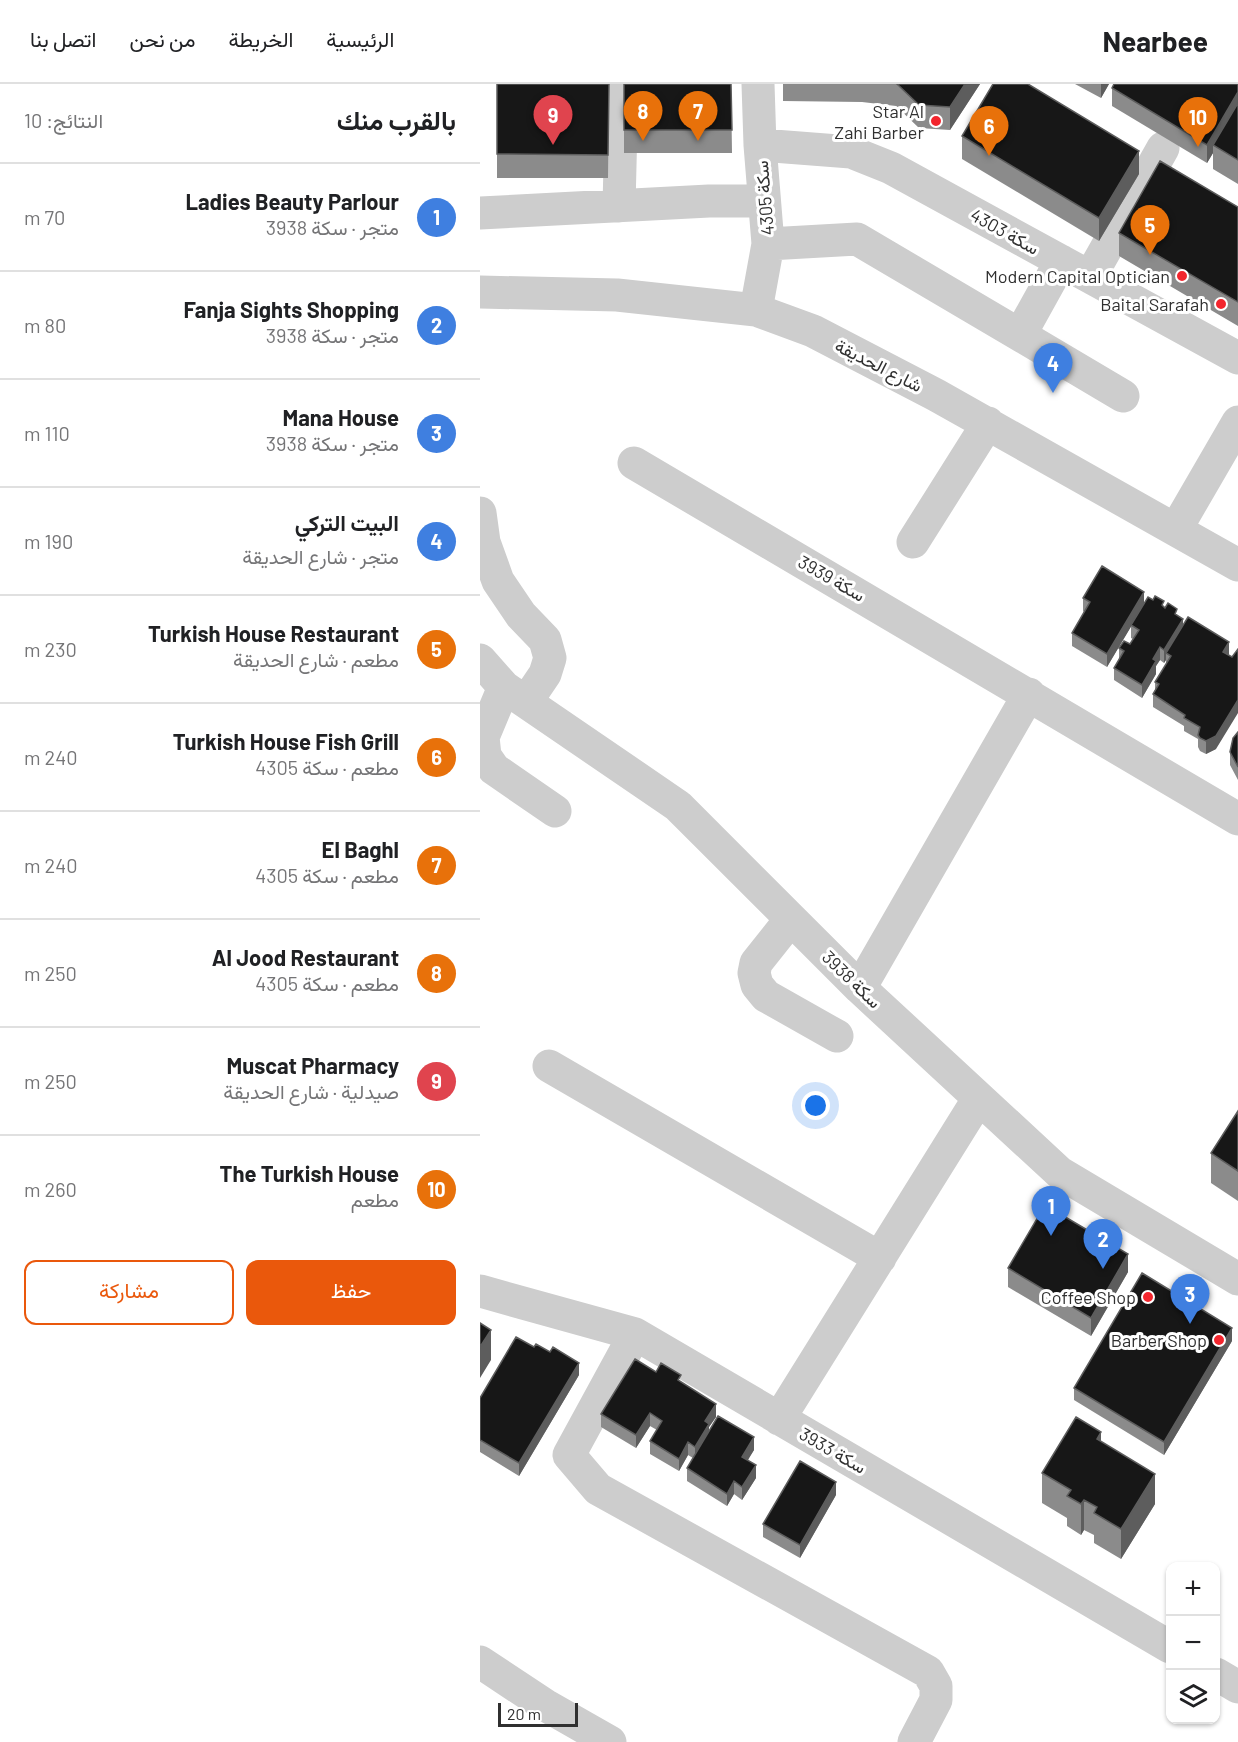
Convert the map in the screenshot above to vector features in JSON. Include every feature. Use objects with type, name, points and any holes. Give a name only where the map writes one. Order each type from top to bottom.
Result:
[{"type":"street","points":[[619,206],[622,84]]},
{"type":"street","name":"سكة 4305","points":[[756,310],[768,244],[759,145],[758,84]]},
{"type":"street","name":"سكة 4303","points":[[759,145],[851,152],[891,168],[1238,358]]},
{"type":"street","points":[[1090,277],[1163,148]]},
{"type":"street","points":[[480,213],[709,201],[764,201]]},
{"type":"street","points":[[768,244],[857,239],[1123,396]]},
{"type":"street","points":[[1020,334],[1060,261]]},
{"type":"street","name":"شارع الحديقة","points":[[480,292],[616,296],[756,310],[813,331],[988,423],[1238,565]]},
{"type":"street","points":[[1176,529],[1238,422]]},
{"type":"street","points":[[913,542],[988,423]]},
{"type":"street","name":"سكة 3939","points":[[634,463],[1238,819]]},
{"type":"street","points":[[480,513],[484,542],[498,581],[521,615],[544,640],[550,657],[545,674],[515,694],[483,737],[484,756],[494,769],[555,811]]},
{"type":"street","name":"سكة 3938","points":[[480,660],[515,694],[678,806],[860,988],[1060,1173],[1238,1279]]},
{"type":"street","points":[[860,988],[1029,694]]},
{"type":"street","points":[[791,919],[756,963],[754,973],[757,985],[766,996],[837,1036]]},
{"type":"street","points":[[549,1065],[880,1257]]},
{"type":"street","points":[[779,1419],[979,1098]]},
{"type":"street","name":"سكة 3933","points":[[480,1291],[636,1334],[1166,1645]]},
{"type":"street","points":[[636,1334],[569,1455],[598,1489],[928,1672],[936,1686],[936,1700],[914,1742]]},
{"type":"street","points":[[480,1662],[545,1705],[610,1742]]},
{"type":"street","points":[[1220,1677],[1238,1687]]},
{"type":"building","points":[[497,84],[609,84],[608,155],[497,154]]},
{"type":"building","points":[[624,84],[731,84],[732,130],[624,130]]},
{"type":"building","points":[[897,84],[965,84],[950,107],[919,105]]},
{"type":"building","points":[[993,84],[1028,84],[1139,151],[1099,218],[962,136]]},
{"type":"building","points":[[1114,84],[1238,84],[1238,92],[1207,145],[1112,88]]},
{"type":"building","points":[[1238,103],[1238,160],[1213,145]]},
{"type":"building","points":[[1160,161],[1238,207],[1238,302],[1119,233]]},
{"type":"building","points":[[1102,566],[1144,592],[1107,654],[1072,633],[1090,602],[1083,598]]},
{"type":"building","points":[[1155,596],[1164,601],[1162,605],[1165,608],[1168,603],[1177,609],[1175,614],[1183,619],[1164,650],[1160,647],[1153,659],[1156,661],[1142,685],[1114,668],[1124,651],[1119,648],[1124,641],[1130,644],[1139,630],[1131,625],[1148,597],[1153,600]]},
{"type":"building","points":[[1188,617],[1229,642],[1223,652],[1232,657],[1238,649],[1238,700],[1216,736],[1206,741],[1198,735],[1200,727],[1184,718],[1185,715],[1153,694],[1159,684],[1155,682],[1171,656],[1166,653]]},
{"type":"building","points":[[1238,732],[1238,767],[1230,752],[1233,738]]},
{"type":"building","points":[[1238,1111],[1238,1171],[1211,1153]]},
{"type":"building","points":[[1045,1205],[1128,1254],[1091,1318],[1008,1268]]},
{"type":"building","points":[[1142,1273],[1232,1328],[1164,1442],[1074,1388]]},
{"type":"building","points":[[480,1323],[491,1330],[480,1347]]},
{"type":"building","points":[[516,1337],[534,1347],[536,1344],[550,1352],[553,1347],[579,1363],[519,1463],[480,1440],[480,1398]]},
{"type":"building","points":[[635,1359],[656,1372],[661,1363],[681,1375],[678,1380],[716,1404],[705,1421],[709,1424],[695,1447],[688,1442],[679,1459],[650,1441],[662,1421],[650,1413],[636,1435],[601,1414]]},
{"type":"building","points":[[718,1416],[754,1437],[742,1457],[756,1465],[742,1487],[734,1481],[727,1494],[687,1468]]},
{"type":"building","points":[[1076,1417],[1101,1432],[1097,1439],[1155,1474],[1121,1529],[1094,1513],[1097,1507],[1084,1500],[1081,1504],[1067,1496],[1071,1490],[1042,1473]]},
{"type":"building","points":[[800,1461],[836,1482],[800,1545],[763,1524]]},
{"type":"place","name":"Star Al Zahi Barber","points":[[936,121]]},
{"type":"place","name":"Al Jood Restaurant","points":[[643,141]]},
{"type":"place","name":"El Baghl","points":[[698,141]]},
{"type":"place","name":"Muscat Pharmacy","points":[[553,145]]},
{"type":"place","name":"The Turkish House","points":[[1198,147]]},
{"type":"place","name":"Turkish House Fish Grill","points":[[989,156]]},
{"type":"place","name":"Turkish House Restaurant","points":[[1150,255]]},
{"type":"place","name":"Modern Capital Optician","points":[[1182,276]]},
{"type":"place","name":"Baital Sarafah","points":[[1221,304]]},
{"type":"place","name":"البيت التركي","points":[[1053,393]]},
{"type":"place","name":"Ladies Beauty Parlour","points":[[1051,1236]]},
{"type":"place","name":"Fanja Sights Shopping","points":[[1103,1269]]},
{"type":"place","name":"Coffee Shop","points":[[1148,1297]]},
{"type":"place","name":"Mana House","points":[[1190,1324]]},
{"type":"place","name":"Barber Shop","points":[[1219,1340]]}]
